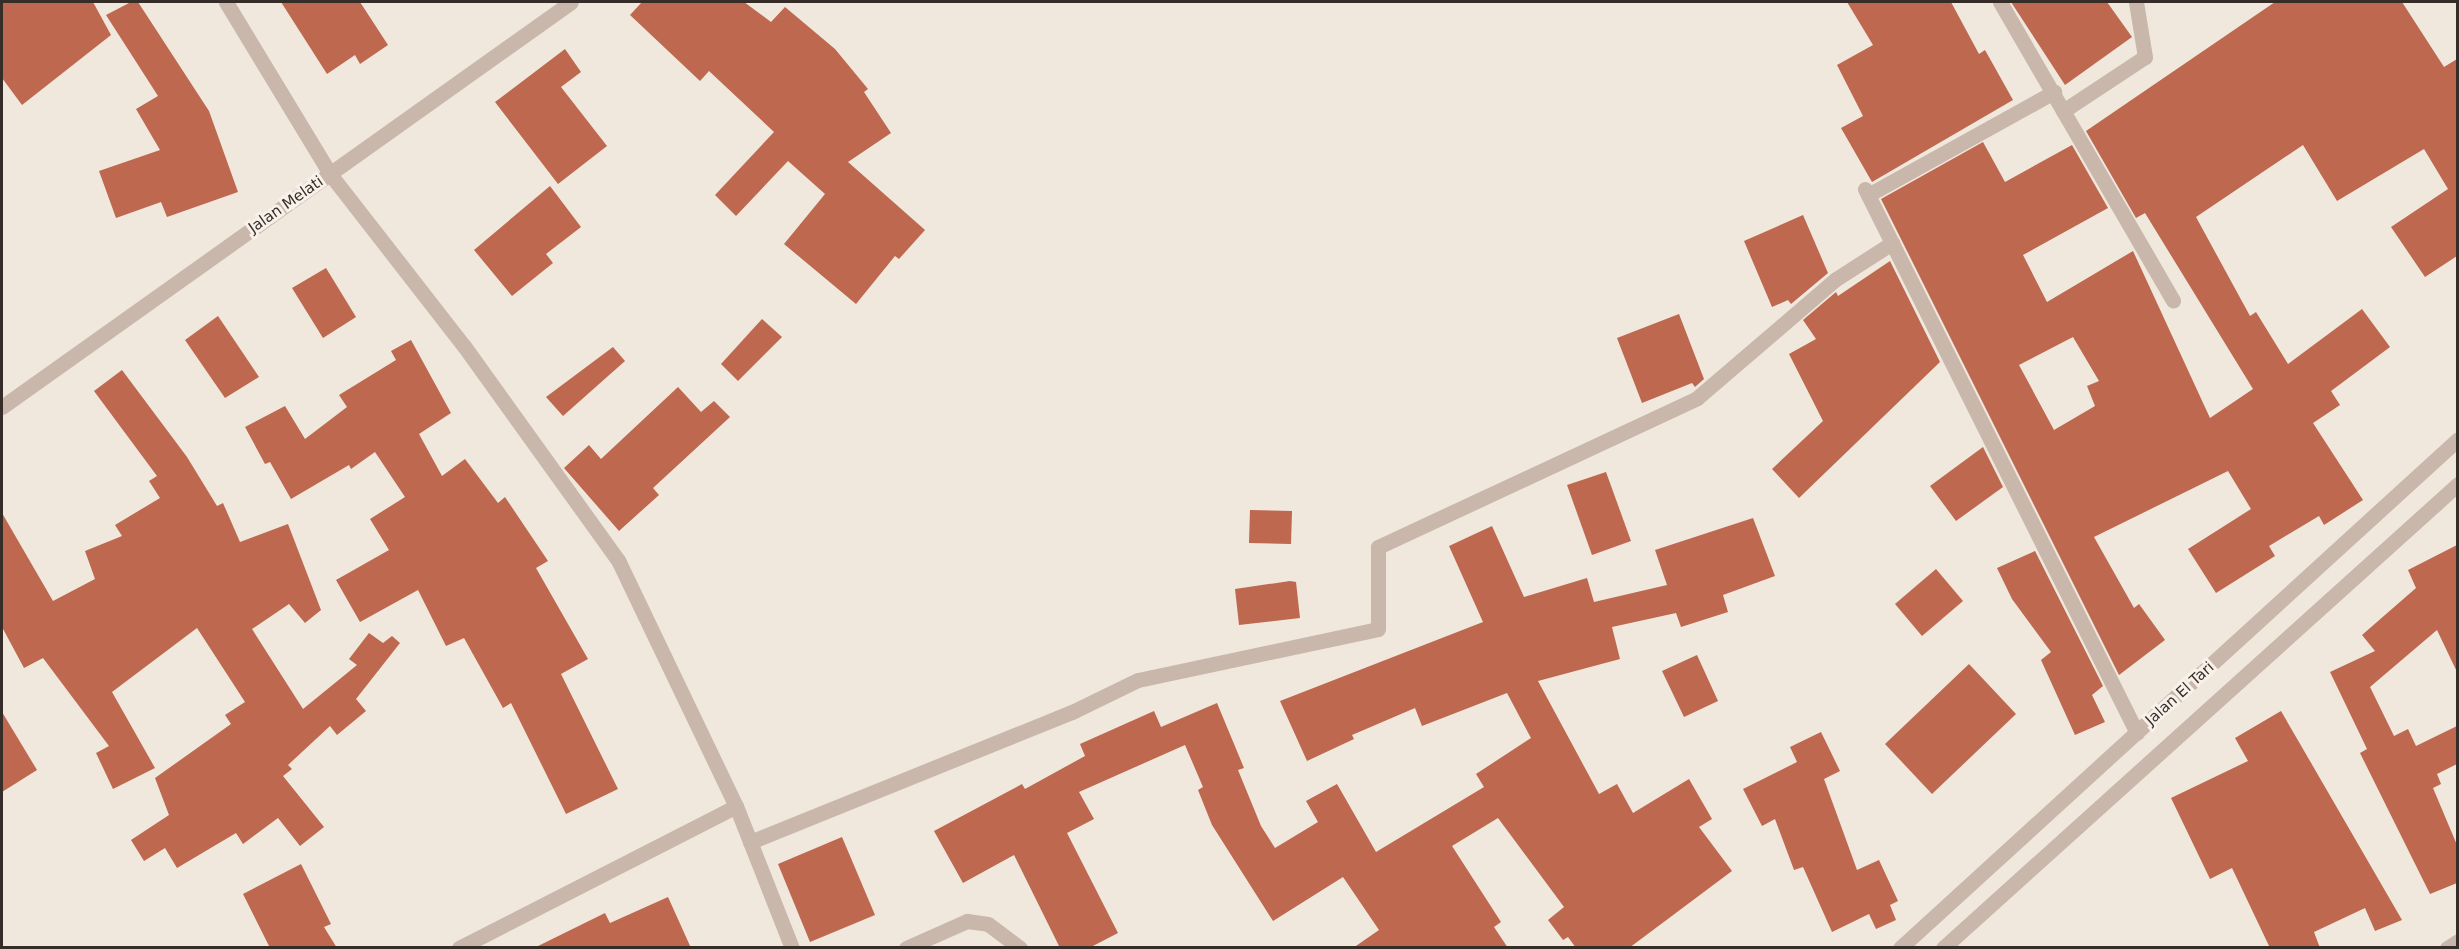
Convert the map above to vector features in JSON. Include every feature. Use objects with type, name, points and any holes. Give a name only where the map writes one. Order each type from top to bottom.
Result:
[{"type":"street","points":[[226,2],[330,174],[464,346],[618,560],[736,806],[792,948]]},
{"type":"street","name":"Jalan Melati","points":[[2,407],[571,2]]},
{"type":"street","points":[[2000,2],[2173,301]]},
{"type":"street","points":[[2063,111],[2145,57],[2136,2]]},
{"type":"street","points":[[2054,92],[1867,192],[2137,733]]},
{"type":"street","points":[[750,842],[1072,712],[1138,680],[1378,629],[1378,547],[1696,398],[1836,279],[1892,243]]},
{"type":"street","name":"Jalan El Tari","points":[[1900,948],[2457,439]]},
{"type":"street","name":"Jalan El Tari","points":[[1943,948],[2457,484]]},
{"type":"street","points":[[459,948],[736,806]]},
{"type":"street","points":[[906,948],[967,921],[988,924],[1020,948]]},
{"type":"street","points":[[2446,948],[2457,942]]},
{"type":"building","points":[[2,2],[93,2],[111,35],[22,105],[2,78]]},
{"type":"building","points":[[131,2],[138,2],[209,111],[238,192],[167,217],[161,202],[116,218],[99,171],[160,150],[136,109],[158,96],[106,15]]},
{"type":"building","points":[[281,2],[360,2],[388,45],[360,64],[355,55],[327,74]]},
{"type":"building","points":[[642,2],[744,2],[771,22],[785,7],[835,49],[868,89],[864,92],[891,133],[848,162],[925,230],[899,259],[895,256],[856,304],[784,244],[825,194],[788,161],[736,216],[715,195],[774,132],[709,71],[700,81],[630,15]]},
{"type":"building","points":[[1847,2],[1951,2],[1979,54],[1985,50],[2013,100],[1872,182],[1841,128],[1863,116],[1837,65],[1873,45]]},
{"type":"building","points":[[2011,2],[2107,2],[2132,37],[2065,85]]},
{"type":"building","points":[[2275,2],[2402,2],[2444,67],[2457,59],[2457,256],[2425,277],[2391,227],[2448,189],[2424,149],[2337,201],[2303,145],[2196,217],[2250,316],[2256,312],[2288,364],[2362,309],[2390,347],[2331,391],[2340,405],[2313,423],[2363,500],[2324,525],[2319,516],[2269,546],[2275,556],[2216,593],[2188,549],[2251,509],[2228,471],[2094,537],[2134,608],[2139,604],[2165,640],[2119,675],[1881,199],[1983,142],[2005,182],[2072,145],[2108,208],[2023,255],[2047,302],[2133,251],[2210,418],[2253,389],[2145,213],[2136,218],[2086,131]],"holes":[[[2073,337],[2099,381],[2087,386],[2095,406],[2054,430],[2019,365]]]},
{"type":"building","points":[[565,49],[581,72],[561,87],[607,146],[558,184],[495,102]]},
{"type":"building","points":[[550,186],[581,227],[546,254],[553,263],[512,296],[474,250]]},
{"type":"building","points":[[1803,215],[1828,273],[1791,304],[1788,300],[1772,307],[1744,241]]},
{"type":"building","points":[[1890,261],[1940,362],[1799,498],[1772,469],[1823,421],[1789,354],[1816,339],[1803,320],[1836,292],[1838,296]]},
{"type":"building","points":[[326,268],[356,317],[323,338],[292,288]]},
{"type":"building","points":[[1679,314],[1704,379],[1695,387],[1692,383],[1642,403],[1617,338]]},
{"type":"building","points":[[218,316],[259,377],[225,398],[185,340]]},
{"type":"building","points":[[762,319],[782,337],[738,381],[721,364]]},
{"type":"building","points":[[411,340],[451,413],[419,434],[442,476],[465,459],[498,503],[505,497],[548,561],[536,568],[588,659],[561,674],[618,789],[566,814],[511,703],[503,708],[464,638],[446,646],[418,590],[360,622],[336,580],[389,550],[370,519],[405,497],[375,452],[351,469],[349,465],[291,499],[270,462],[265,464],[245,427],[285,406],[305,439],[347,407],[339,395],[396,360],[391,351]]},
{"type":"building","points":[[613,347],[625,361],[563,416],[546,397]]},
{"type":"building","points":[[122,370],[187,457],[217,506],[223,503],[240,542],[288,524],[321,610],[305,623],[289,604],[252,629],[303,709],[357,665],[349,659],[369,633],[383,643],[392,636],[400,643],[356,699],[366,711],[337,735],[330,726],[288,765],[292,769],[283,776],[324,827],[300,846],[278,818],[243,844],[236,833],[177,868],[165,848],[144,861],[131,840],[169,815],[155,778],[231,724],[225,715],[245,702],[197,628],[112,692],[155,768],[113,789],[96,753],[109,746],[43,658],[24,668],[2,627],[2,513],[53,601],[95,579],[85,551],[122,536],[115,525],[160,498],[149,481],[157,476],[94,391]]},
{"type":"building","points":[[678,387],[701,412],[714,401],[730,417],[653,488],[659,495],[619,531],[564,468],[589,445],[601,459]]},
{"type":"building","points":[[1983,447],[2003,487],[1956,521],[1930,486]]},
{"type":"building","points":[[1606,472],[1631,541],[1592,555],[1567,485]]},
{"type":"building","points":[[1250,510],[1292,511],[1291,544],[1249,543]]},
{"type":"building","points":[[1753,518],[1775,576],[1723,595],[1728,612],[1681,627],[1676,613],[1612,627],[1620,659],[1538,681],[1599,794],[1617,784],[1633,813],[1689,779],[1712,819],[1699,827],[1732,871],[1629,948],[1576,948],[1568,937],[1563,940],[1548,920],[1564,907],[1498,818],[1452,846],[1501,922],[1494,927],[1508,948],[1353,948],[1379,930],[1343,877],[1273,921],[1212,825],[1198,790],[1203,787],[1185,745],[1079,792],[1094,819],[1067,833],[1118,933],[1089,948],[1060,948],[1014,855],[963,883],[934,831],[1022,784],[1025,789],[1085,756],[1080,744],[1154,711],[1161,727],[1217,703],[1244,768],[1238,770],[1261,826],[1275,848],[1318,822],[1306,801],[1337,784],[1376,852],[1484,787],[1476,774],[1531,738],[1507,693],[1422,726],[1415,708],[1352,735],[1354,739],[1307,761],[1280,701],[1483,622],[1449,546],[1492,526],[1524,597],[1587,578],[1594,602],[1667,585],[1655,550]]},
{"type":"building","points":[[2457,545],[2457,672],[2437,630],[2370,687],[2394,736],[2408,729],[2416,746],[2457,726],[2457,764],[2437,774],[2441,784],[2433,788],[2457,845],[2457,883],[2430,894],[2360,753],[2367,749],[2330,672],[2375,651],[2362,635],[2416,588],[2408,570]]},
{"type":"building","points":[[2035,551],[2103,686],[2092,695],[2105,722],[2075,735],[2041,660],[2051,652],[2012,599],[1997,568]]},
{"type":"building","points":[[1936,569],[1963,601],[1922,636],[1895,604]]},
{"type":"building","points":[[1296,582],[1300,618],[1239,625],[1235,589]]},
{"type":"building","points":[[1697,655],[1718,701],[1684,717],[1662,671]]},
{"type":"building","points":[[1969,664],[2016,714],[1932,794],[1885,744]]},
{"type":"building","points":[[2281,711],[2402,920],[2375,931],[2365,908],[2314,932],[2320,948],[2270,948],[2232,868],[2210,879],[2171,798],[2248,761],[2235,738]]},
{"type":"building","points":[[2,712],[37,770],[2,792]]},
{"type":"building","points":[[1821,732],[1840,771],[1824,779],[1857,870],[1879,860],[1898,901],[1890,905],[1896,920],[1876,929],[1869,914],[1832,932],[1803,867],[1794,870],[1775,819],[1762,826],[1743,789],[1797,762],[1790,747]]},
{"type":"building","points":[[842,837],[875,915],[810,942],[778,864]]},
{"type":"building","points":[[301,864],[331,924],[324,927],[337,948],[270,948],[243,894]]},
{"type":"building","points":[[668,897],[691,948],[534,948],[605,913],[610,923]]}]
